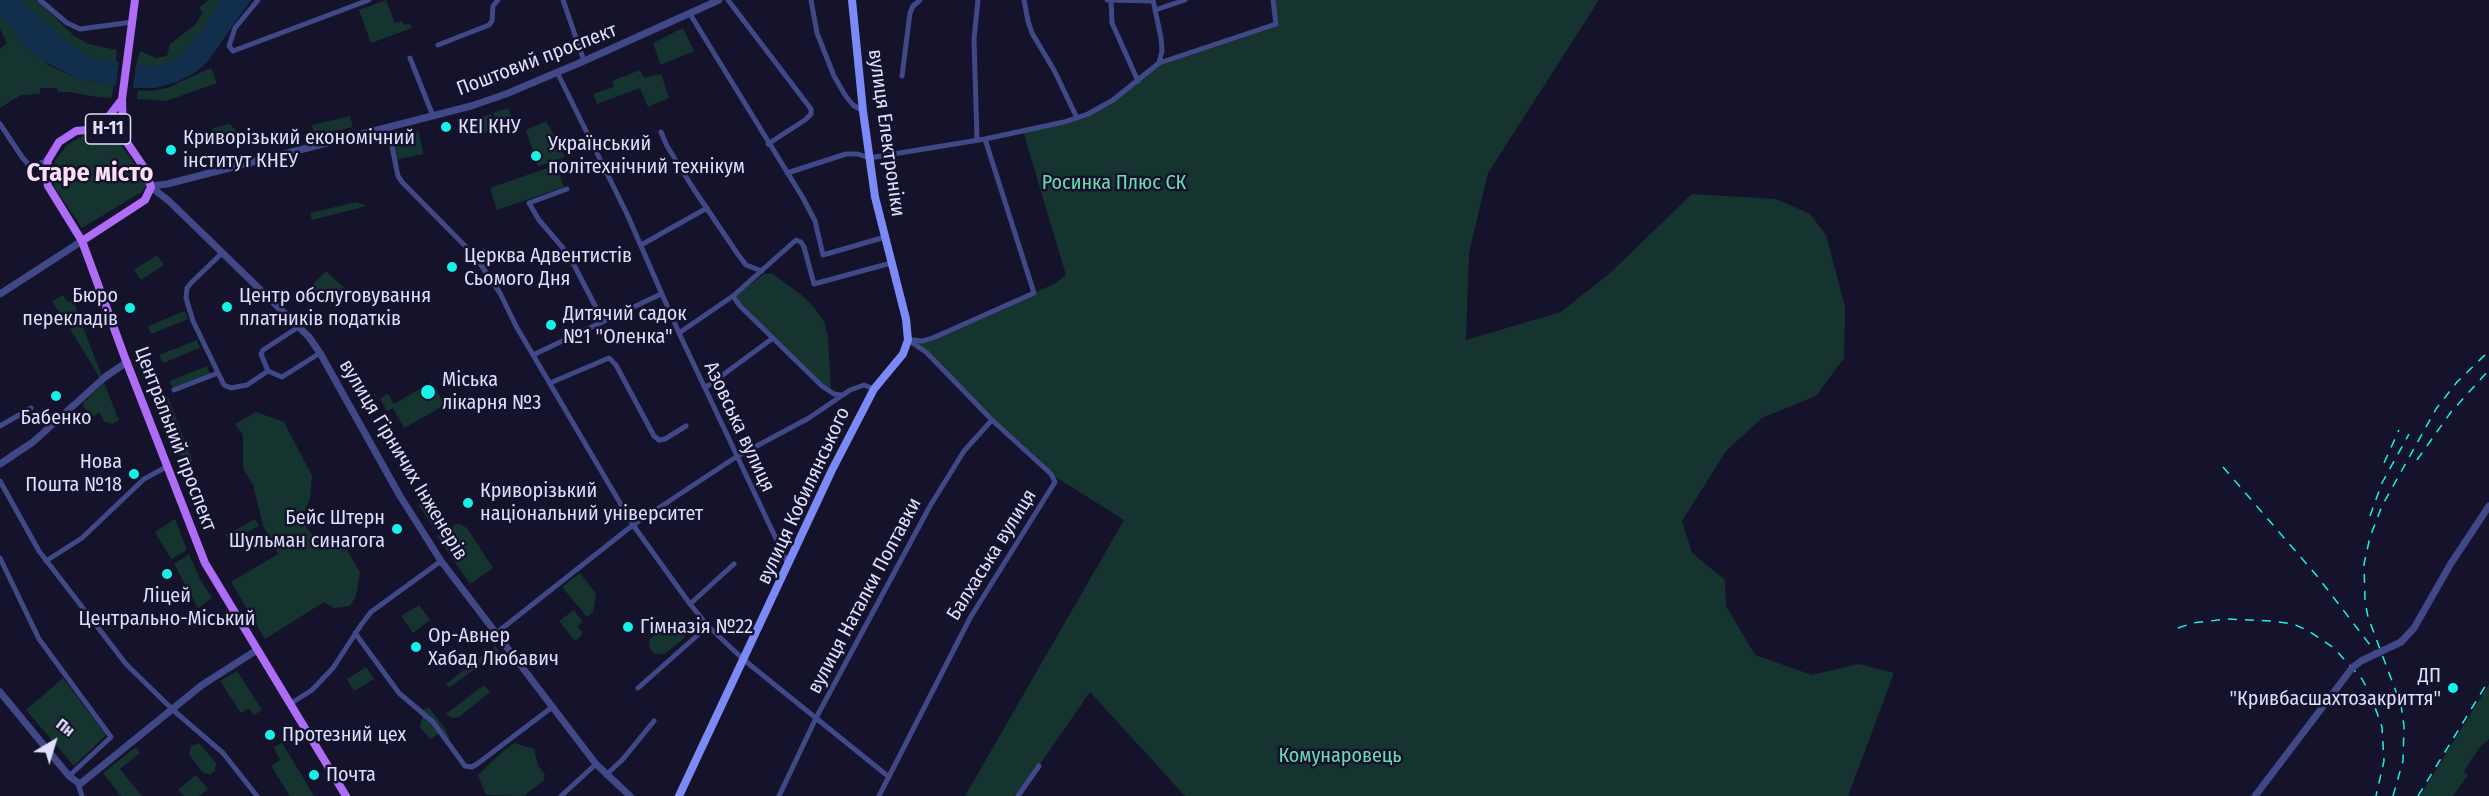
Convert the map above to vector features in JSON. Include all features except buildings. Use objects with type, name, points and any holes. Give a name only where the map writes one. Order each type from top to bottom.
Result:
[{"type":"main road","name":"Н-11","points":[[126,141],[123,130],[123,96],[135,0]]},
{"type":"main road","name":"вулиця Електроніки","points":[[852,0],[874,197],[906,319],[908,340]]},
{"type":"main road","name":"Н-11","points":[[100,128],[114,113],[123,96]]},
{"type":"main road","name":"Н-11","points":[[48,160],[54,148],[69,134],[85,128],[100,128],[115,132],[126,141],[145,168],[151,186]]},
{"type":"main road","points":[[48,160],[46,173],[48,186],[82,241],[141,202],[147,197],[151,186]]},
{"type":"main road","name":"Центральний проспект","points":[[82,241],[206,563],[346,796]]},
{"type":"main road","name":"вулиця Кобилянського","points":[[679,796],[789,566],[832,470],[874,389],[903,354],[908,340]]},
{"type":"street","points":[[40,0],[67,24],[80,29],[134,22]]},
{"type":"street","points":[[258,0],[235,28],[229,46],[234,51],[369,0]]},
{"type":"street","points":[[438,45],[489,25],[492,21],[493,6],[498,0]]},
{"type":"street","points":[[563,0],[584,61]]},
{"type":"street","name":"Поштовий проспект","points":[[151,186],[167,184],[388,128],[506,94],[690,14],[703,4],[718,0]]},
{"type":"street","points":[[728,0],[811,110],[811,114],[805,120],[768,144]]},
{"type":"street","points":[[811,0],[817,33],[834,76],[853,105],[863,111]]},
{"type":"street","points":[[902,76],[910,13],[913,6],[920,0]]},
{"type":"street","points":[[977,140],[974,39],[978,0]]},
{"type":"street","points":[[1024,0],[1032,33],[1054,70],[1077,118]]},
{"type":"street","points":[[1138,81],[1112,23],[1109,0],[1153,1],[1161,38],[1162,51],[1159,63]]},
{"type":"street","points":[[1155,10],[1185,0]]},
{"type":"street","points":[[786,173],[846,154],[858,154],[869,158],[985,139],[1077,118],[1103,106],[1159,63],[1276,24],[1273,0]]},
{"type":"street","points":[[690,14],[813,217],[823,255],[885,237]]},
{"type":"street","points":[[410,58],[434,116]]},
{"type":"street","name":"Азовська вулиця","points":[[557,72],[641,245],[736,457],[789,566]]},
{"type":"street","points":[[0,123],[28,164],[38,164],[48,160]]},
{"type":"street","points":[[388,128],[398,176],[475,256],[500,293],[633,525],[690,604],[708,626],[744,660],[889,777]]},
{"type":"street","points":[[661,132],[667,146],[746,264],[752,269],[762,271]]},
{"type":"street","points":[[908,340],[924,341],[935,337],[1034,293],[985,139]]},
{"type":"street","name":"вулиця Гірничих Інженерів","points":[[151,186],[170,201],[300,326],[320,353],[400,496],[441,561],[596,764],[630,796]]},
{"type":"street","points":[[567,189],[529,203],[539,220],[574,265],[603,321]]},
{"type":"street","points":[[641,245],[707,208]]},
{"type":"street","points":[[679,333],[733,296],[796,240],[804,247],[814,284],[891,263]]},
{"type":"street","points":[[0,294],[82,241]]},
{"type":"street","points":[[223,252],[188,286],[186,298],[193,321],[224,385],[231,388],[247,385],[268,371]]},
{"type":"street","points":[[534,355],[661,294]]},
{"type":"street","points":[[733,296],[740,306],[822,386],[834,394],[841,395]]},
{"type":"street","points":[[300,326],[263,350],[261,354],[268,371],[282,377],[320,353]]},
{"type":"street","points":[[705,388],[773,338]]},
{"type":"street","name":"Балхаська вулиця","points":[[879,796],[970,618],[1054,482],[1051,474],[992,420],[926,352],[908,340]]},
{"type":"street","points":[[550,383],[609,358],[616,365],[654,436],[659,440],[665,439],[687,426]]},
{"type":"street","points":[[0,464],[33,442],[105,377],[127,362]]},
{"type":"street","points":[[174,390],[218,373]]},
{"type":"street","points":[[495,634],[633,525],[736,457],[809,418],[858,386],[874,389]]},
{"type":"street","points":[[0,426],[31,408]]},
{"type":"street","name":"вулиця Наталки Полтавки","points":[[779,796],[816,718],[940,488],[964,452],[992,420]]},
{"type":"street","points":[[46,561],[82,538],[144,479],[168,466]]},
{"type":"street","points":[[0,481],[46,561],[129,667],[173,710],[223,753],[257,796]]},
{"type":"street","points":[[2255,796],[2352,668],[2361,661],[2402,642],[2414,628],[2467,537],[2489,506]]},
{"type":"street","points":[[0,558],[39,639],[111,737],[69,776]]},
{"type":"street","points":[[290,704],[312,690],[333,668],[371,612],[441,561]]},
{"type":"street","points":[[690,604],[734,564]]},
{"type":"street","points":[[638,688],[708,626]]},
{"type":"street","points":[[355,633],[399,693],[409,704],[418,707],[433,722],[465,765],[472,767],[551,708]]},
{"type":"street","points":[[78,784],[86,781],[210,680],[257,650]]},
{"type":"street","points":[[0,692],[78,784],[82,796]]},
{"type":"street","points":[[606,775],[628,754],[654,721]]},
{"type":"street","points":[[561,796],[596,764]]},
{"type":"street","points":[[1017,796],[1039,766]]},
{"type":"green space","points":[[19,0],[37,0],[73,35],[88,44],[117,50],[116,60],[119,63],[90,57],[72,46]]},
{"type":"green space","points":[[208,0],[220,0],[206,25],[180,57],[160,66],[136,65],[140,51],[156,58],[167,56],[170,44],[195,25],[203,12],[199,8]]},
{"type":"green space","points":[[386,0],[395,23],[402,21],[404,25],[410,23],[412,28],[371,43],[359,10]]},
{"type":"green space","points":[[1273,0],[1599,0],[1488,173],[1469,253],[1466,340],[1561,312],[1609,274],[1692,194],[1776,199],[1810,214],[1826,235],[1845,307],[1844,358],[1816,396],[1762,418],[1726,451],[1682,521],[1692,553],[1725,580],[1726,606],[1755,655],[1812,675],[1859,664],[1894,673],[1848,796],[1185,796],[1090,692],[1018,796],[965,796],[1124,520],[1051,474],[992,420],[926,352],[908,340],[923,341],[1056,283],[1066,275],[1023,131],[1064,122],[1103,106],[1159,63],[1276,25]]},
{"type":"green space","points":[[0,17],[8,22],[25,46],[50,66],[80,79],[116,85],[113,87],[112,98],[58,92],[57,88],[40,88],[40,94],[21,95],[0,108],[0,49],[7,43],[0,29]]},
{"type":"green space","points":[[683,28],[694,51],[661,65],[653,43]]},
{"type":"green space","points":[[211,68],[217,83],[166,101],[137,99],[138,90],[150,91],[167,88]]},
{"type":"green space","points":[[640,70],[644,78],[661,74],[669,98],[648,107],[640,88],[597,104],[593,94],[614,87],[612,81]]},
{"type":"green space","points":[[508,108],[514,123],[498,128],[493,113]]},
{"type":"green space","points":[[491,114],[496,129],[480,135],[475,119]]},
{"type":"green space","points":[[350,116],[353,127],[315,136],[312,125]]},
{"type":"green space","points":[[546,121],[565,157],[538,166],[526,130]]},
{"type":"green space","points":[[229,124],[236,130],[234,139],[221,143],[214,141],[211,135],[213,128]]},
{"type":"green space","points":[[297,129],[300,140],[273,147],[270,136]]},
{"type":"green space","points":[[419,132],[423,154],[395,160],[390,138]]},
{"type":"green space","points":[[84,135],[104,136],[121,145],[147,184],[143,191],[82,228],[54,187],[52,169],[56,159],[67,145]]},
{"type":"green space","points":[[556,165],[564,187],[497,210],[490,188]]},
{"type":"green space","points":[[357,202],[367,206],[312,220],[310,213]]},
{"type":"green space","points":[[157,255],[164,265],[141,280],[134,270]]},
{"type":"green space","points":[[326,271],[355,298],[302,295]]},
{"type":"green space","points":[[764,274],[773,274],[800,294],[824,321],[828,337],[831,391],[741,305],[736,295]]},
{"type":"green space","points":[[63,295],[68,302],[73,300],[79,316],[65,322],[52,301]]},
{"type":"green space","points":[[185,311],[188,319],[151,334],[148,326]]},
{"type":"green space","points":[[82,325],[102,376],[100,378],[70,329]]},
{"type":"green space","points":[[197,340],[200,348],[163,363],[159,355]]},
{"type":"green space","points":[[207,366],[210,374],[173,389],[170,381]]},
{"type":"green space","points":[[432,382],[445,405],[404,428],[393,408],[387,411],[380,398],[388,394],[394,404]]},
{"type":"green space","points":[[104,383],[119,420],[112,424],[104,421],[99,412],[93,417],[83,406],[84,402]]},
{"type":"green space","points":[[168,397],[193,462],[189,464],[186,457],[177,454],[156,401]]},
{"type":"green space","points":[[256,412],[284,422],[312,476],[310,498],[304,513],[307,529],[321,542],[339,540],[342,542],[360,572],[356,596],[350,606],[334,608],[324,602],[265,639],[231,582],[278,554],[263,525],[253,485],[243,468],[243,435],[235,424]]},
{"type":"green space","points":[[425,499],[442,525],[435,530],[418,504]]},
{"type":"green space","points":[[175,519],[187,550],[171,559],[155,532]]},
{"type":"green space","points":[[255,519],[259,526],[229,541],[226,535]]},
{"type":"green space","points":[[458,523],[467,528],[493,568],[470,584],[437,536]]},
{"type":"green space","points":[[189,554],[200,579],[212,598],[198,608],[174,564]]},
{"type":"green space","points":[[580,573],[596,594],[593,612],[587,617],[562,587]]},
{"type":"green space","points":[[419,605],[430,620],[413,633],[401,616]]},
{"type":"green space","points":[[574,610],[583,622],[577,626],[582,632],[575,641],[559,621]]},
{"type":"green space","points":[[677,620],[685,626],[685,637],[665,654],[654,654],[649,647],[650,639],[670,622]]},
{"type":"green space","points":[[495,646],[499,651],[449,688],[446,684]]},
{"type":"green space","points":[[366,667],[374,679],[354,691],[347,679]]},
{"type":"green space","points":[[237,671],[262,710],[254,715],[249,708],[241,713],[220,681]]},
{"type":"green space","points":[[63,678],[106,735],[74,766],[26,710]]},
{"type":"green space","points":[[2489,684],[2489,739],[2480,747],[2464,771],[2468,775],[2453,796],[2420,796]]},
{"type":"green space","points":[[484,685],[490,692],[459,717],[452,718],[446,714]]},
{"type":"green space","points":[[429,708],[444,727],[449,742],[440,733],[430,739],[420,727],[424,709]]},
{"type":"green space","points":[[199,743],[216,763],[215,770],[210,775],[202,772],[189,754],[191,746]]},
{"type":"green space","points":[[282,743],[314,796],[290,796],[271,766],[280,760],[274,747]]},
{"type":"green space","points":[[515,743],[534,749],[538,765],[545,775],[544,780],[524,796],[486,795],[478,775]]},
{"type":"green space","points":[[136,747],[140,753],[120,769],[142,796],[121,796],[103,773]]},
{"type":"green space","points":[[196,775],[208,789],[199,796],[184,796],[178,790]]},
{"type":"water","points":[[0,0],[19,0],[72,46],[90,57],[119,63],[116,85],[80,79],[41,60],[25,46],[8,22],[0,17]]},
{"type":"water","points":[[220,0],[251,0],[208,61],[196,72],[177,82],[155,88],[133,88],[136,65],[160,66],[180,57],[206,25]]},
{"type":"railway","points":[[2393,796],[2403,761],[2404,726],[2401,705],[2368,617],[2364,564],[2370,537],[2382,506],[2436,409],[2457,382],[2489,351]]},
{"type":"railway","points":[[2417,460],[2451,412],[2489,370]]},
{"type":"railway","points":[[2384,463],[2399,430]]},
{"type":"railway","points":[[2370,516],[2382,483],[2409,434]]},
{"type":"railway","points":[[2223,467],[2317,576],[2377,654]]},
{"type":"railway","points":[[2178,628],[2193,623],[2227,619],[2272,621],[2293,624],[2307,630],[2334,648],[2362,679],[2382,727],[2384,761],[2376,796]]},
{"type":"railway","points":[[2418,796],[2489,680]]},
{"type":"place","name":"КЕІ КНУ","points":[[446,127]]},
{"type":"place","name":"Криворізький економічний інститут КНЕУ","points":[[171,150]]},
{"type":"place","name":"Український політехнічний технікум","points":[[536,156]]},
{"type":"place","name":"Церква Адвентистів Сьомого Дня","points":[[452,267]]},
{"type":"place","name":"Центр обслуговування платників податків","points":[[227,307]]},
{"type":"place","name":"Бюро перекладів","points":[[130,308]]},
{"type":"place","name":"Дитячий садок №1 \"Оленка\"","points":[[551,325]]},
{"type":"place","name":"Міська лікарня №3","points":[[428,392]]},
{"type":"place","name":"Бабенко","points":[[56,396]]},
{"type":"place","name":"Нова Пошта №18","points":[[134,474]]},
{"type":"place","name":"Криворізький національний університет","points":[[468,503]]},
{"type":"place","name":"Бейс Штерн Шульман синагога","points":[[397,529]]},
{"type":"place","name":"Ліцей Центрально-Міський","points":[[167,574]]},
{"type":"place","name":"Гімназія №22","points":[[628,627]]},
{"type":"place","name":"Ор-Авнер Хабад Любавич","points":[[416,647]]},
{"type":"place","name":"ДП \"Кривбасшахтозакриття\"","points":[[2453,688]]},
{"type":"place","name":"Протезний цех","points":[[270,735]]},
{"type":"place","name":"Почта","points":[[314,775]]},
{"type":"district","name":"Старе місто","points":[[90,174]]},
{"type":"park label","name":"Росинка Плюс СК","points":[[1114,183]]},
{"type":"park label","name":"Комунаровець","points":[[1340,756]]}]
